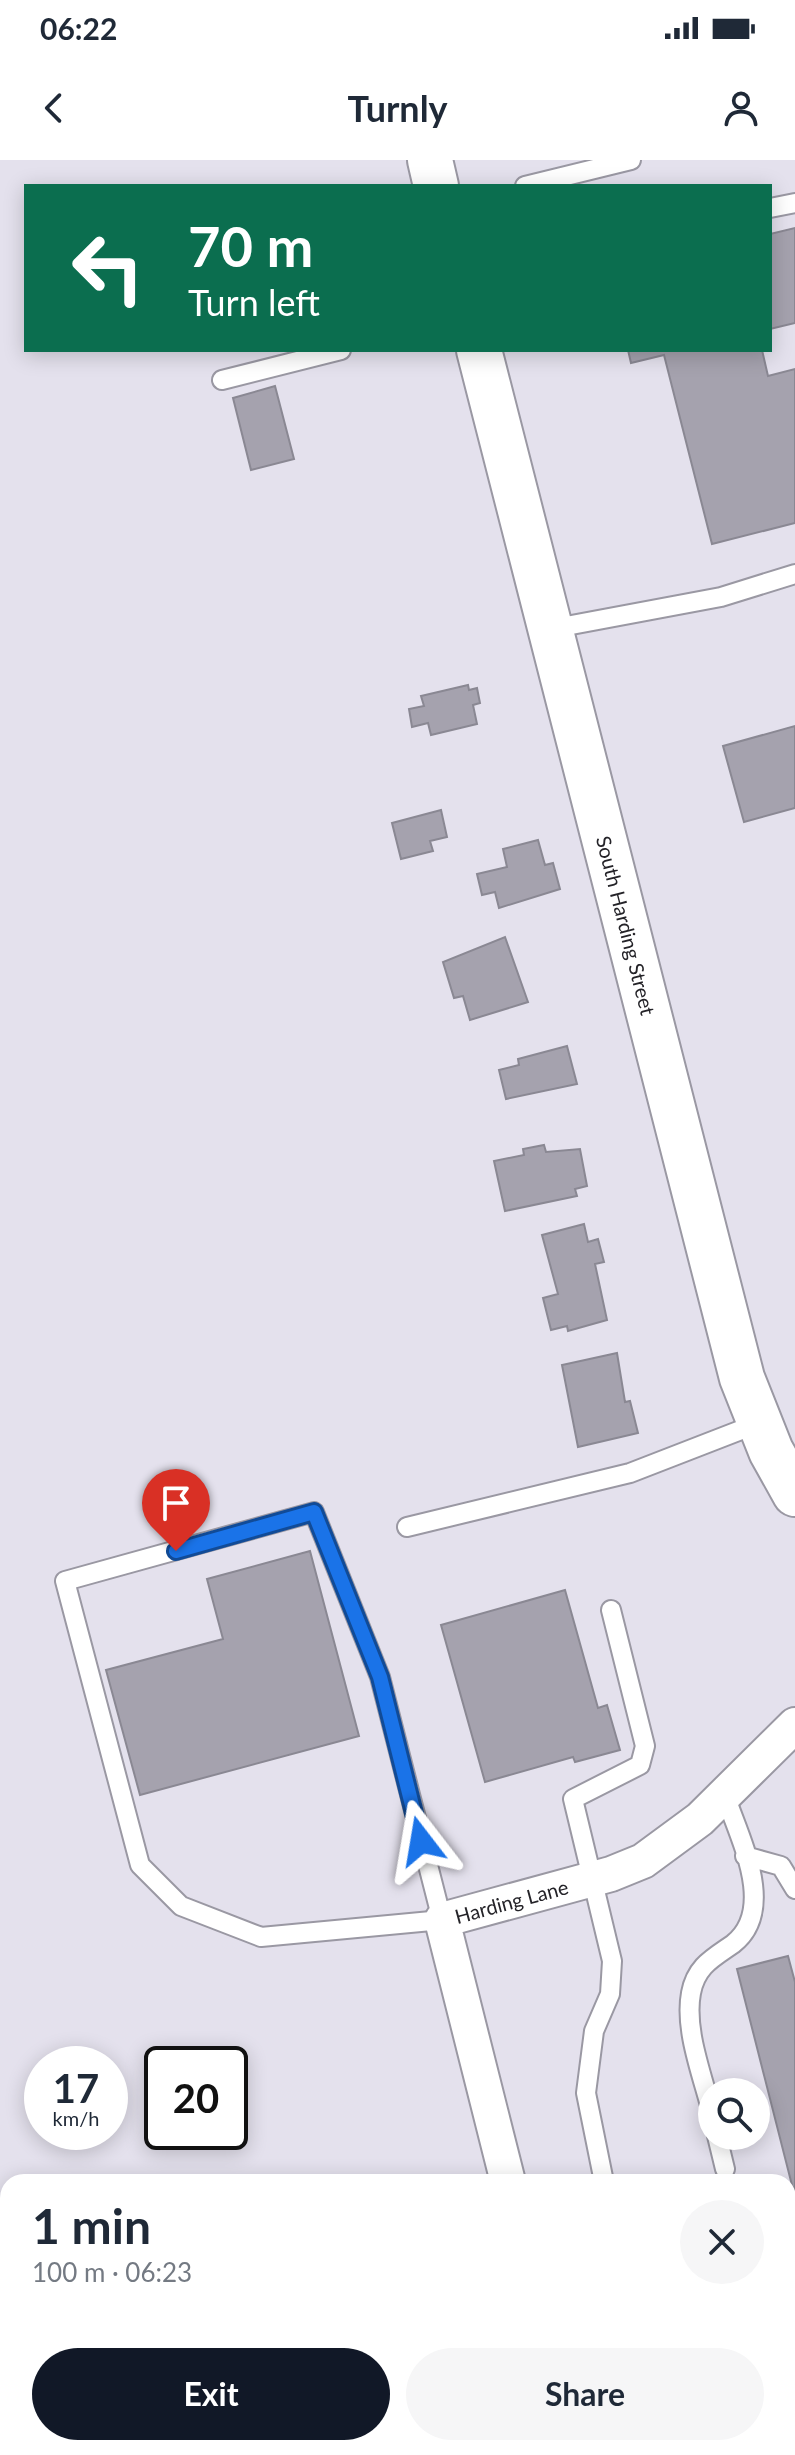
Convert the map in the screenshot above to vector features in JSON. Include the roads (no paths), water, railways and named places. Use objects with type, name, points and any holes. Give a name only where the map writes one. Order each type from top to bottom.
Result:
[{"type":"street","points":[[430,160],[436,184]]},
{"type":"street","name":"South Harding Street","points":[[480,352],[742,1378],[759,1423],[795,1494]]},
{"type":"street","name":"Harding Lane","points":[[506,2174],[442,1920],[643,1861],[664,1848],[725,1795],[795,1725]]},
{"type":"lane","points":[[533,184],[631,160]]},
{"type":"lane","points":[[772,208],[795,203]]},
{"type":"lane","points":[[222,380],[333,352]]},
{"type":"lane","points":[[550,629],[721,597],[795,574]]},
{"type":"lane","points":[[407,1527],[630,1473],[759,1423]]},
{"type":"lane","points":[[314,1512],[380,1677],[442,1920],[261,1937],[181,1906],[140,1865],[65,1581],[314,1512]]},
{"type":"lane","points":[[602,2174],[586,2093],[594,2031],[610,1994],[612,1961],[573,1799],[640,1765],[645,1746],[611,1610]]},
{"type":"lane","points":[[704,2078],[691,2023],[691,1993],[700,1967],[737,1941],[753,1911],[754,1882],[725,1795]]},
{"type":"lane","points":[[745,1856],[781,1866],[795,1889]]},
{"type":"lane","points":[[720,2150],[725,2169]]}]
